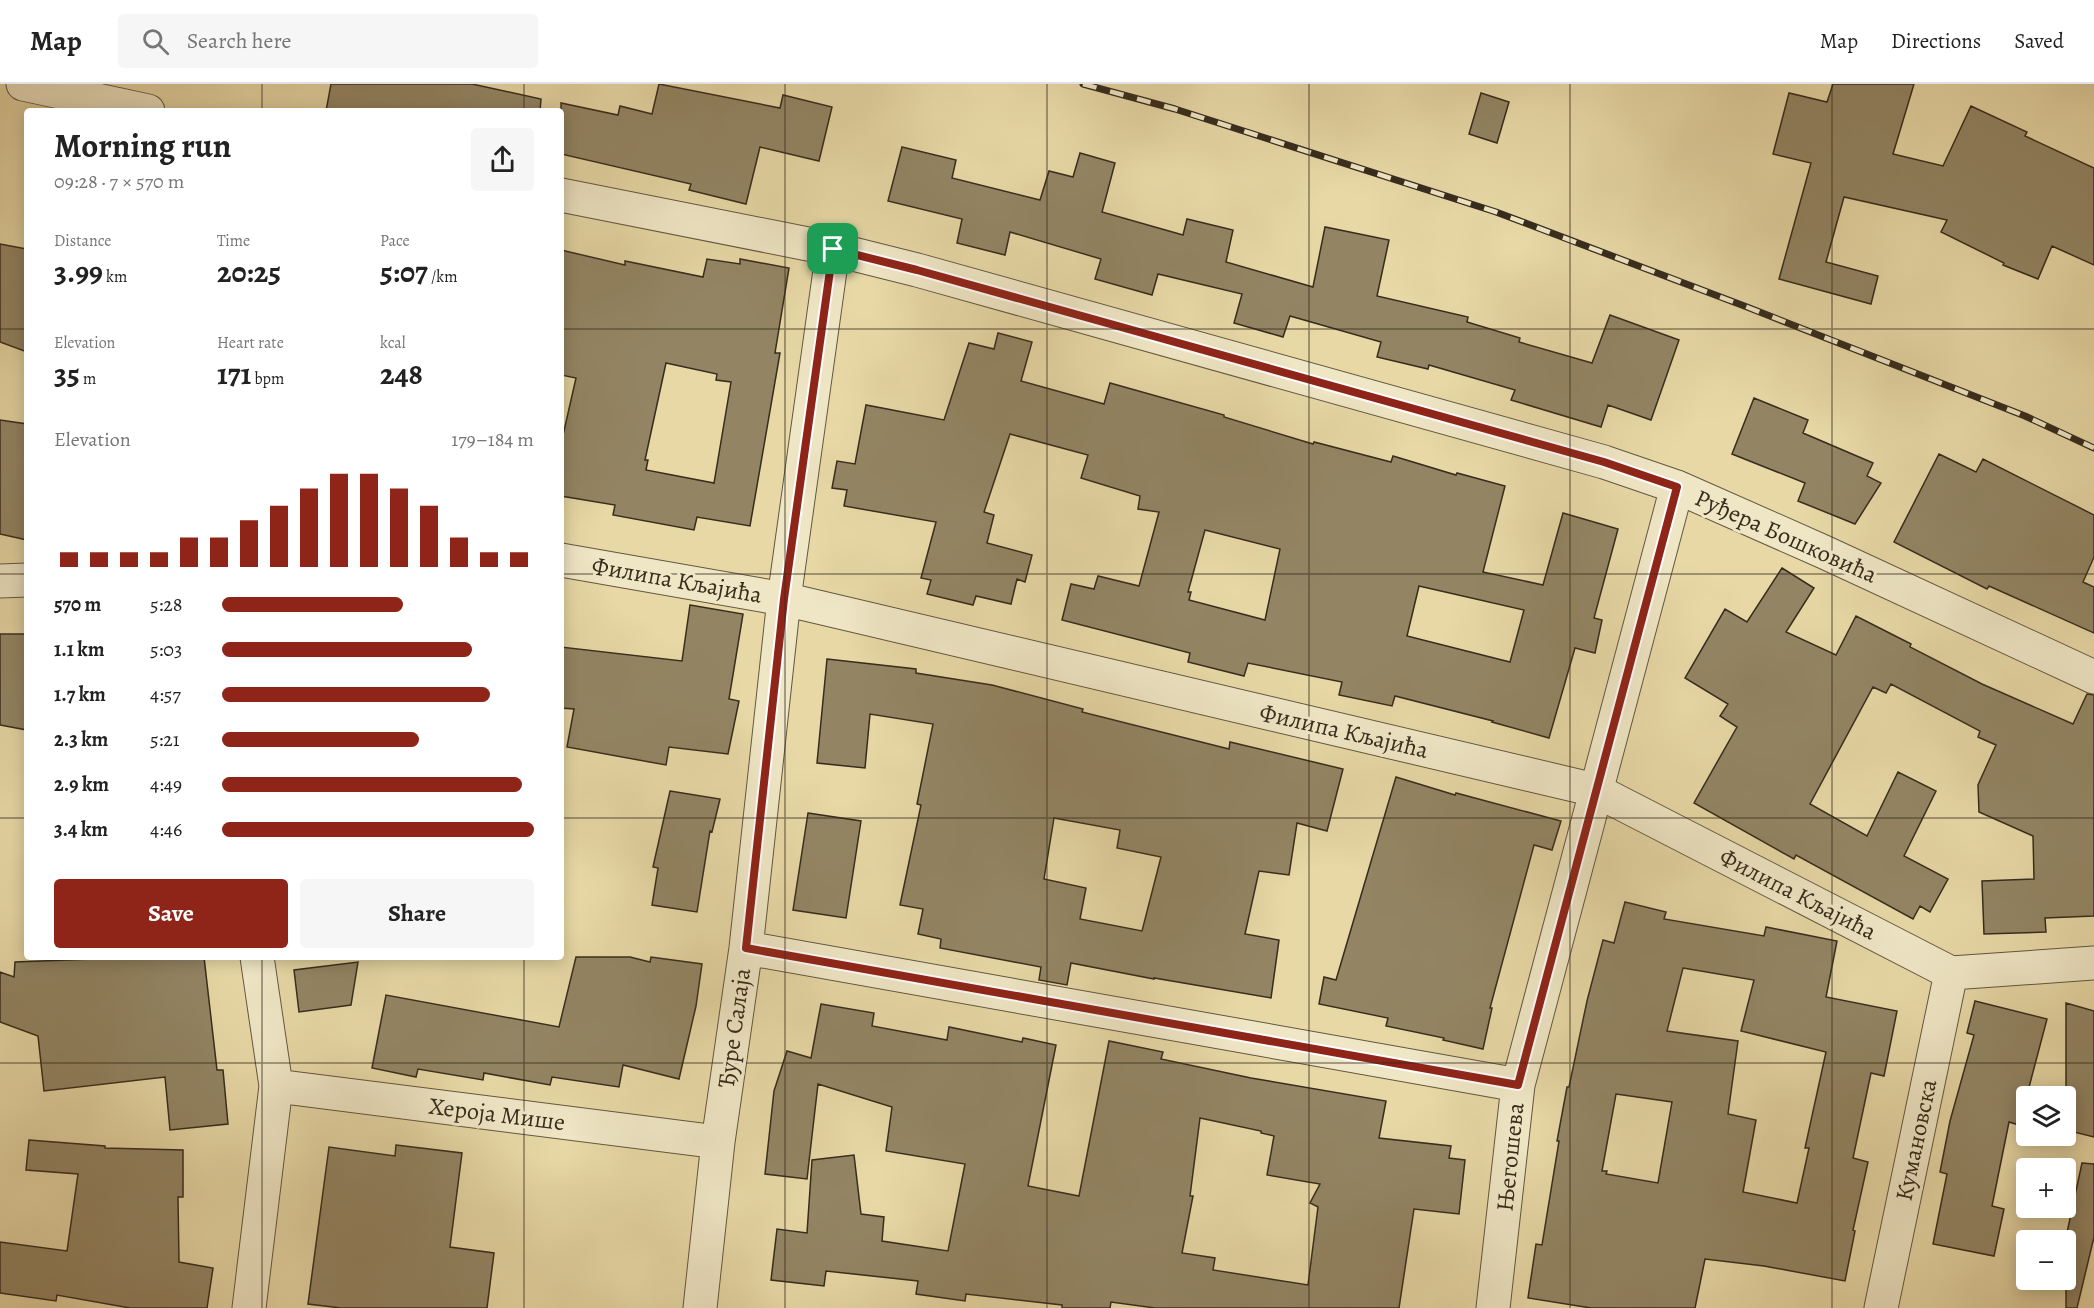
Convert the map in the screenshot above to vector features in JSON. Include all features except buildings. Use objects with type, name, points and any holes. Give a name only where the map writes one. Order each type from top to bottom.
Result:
[{"type":"street","points":[[23,84],[134,108]]},
{"type":"street","name":"Руђера Бошковића","points":[[564,196],[833,249],[917,270],[1592,459],[1677,487],[1824,552],[2094,677]]},
{"type":"street","name":"Ђуре Салаја","points":[[709,1307],[718,1142],[746,948],[784,599],[833,249]]},
{"type":"street","name":"Његошева","points":[[1494,1308],[1518,1085],[1677,487]]},
{"type":"street","name":"Филипа Кљајића","points":[[564,561],[784,599],[1595,790],[1951,973]]},
{"type":"street","points":[[0,581],[24,580]]},
{"type":"street","points":[[746,948],[1518,1085]]},
{"type":"street","points":[[249,1308],[276,1086],[257,960]]},
{"type":"street","points":[[1951,973],[2094,963]]},
{"type":"street","name":"Кумановска","points":[[1881,1308],[1951,973]]},
{"type":"street","name":"Хероја Мише","points":[[276,1086],[718,1142]]},
{"type":"railway","points":[[1083,84],[1175,109],[1496,212],[2025,416],[2094,448]]},
{"type":"route","points":[[833,249],[917,270],[1604,462],[1677,487],[1518,1085],[746,948],[784,599],[833,249]]}]
